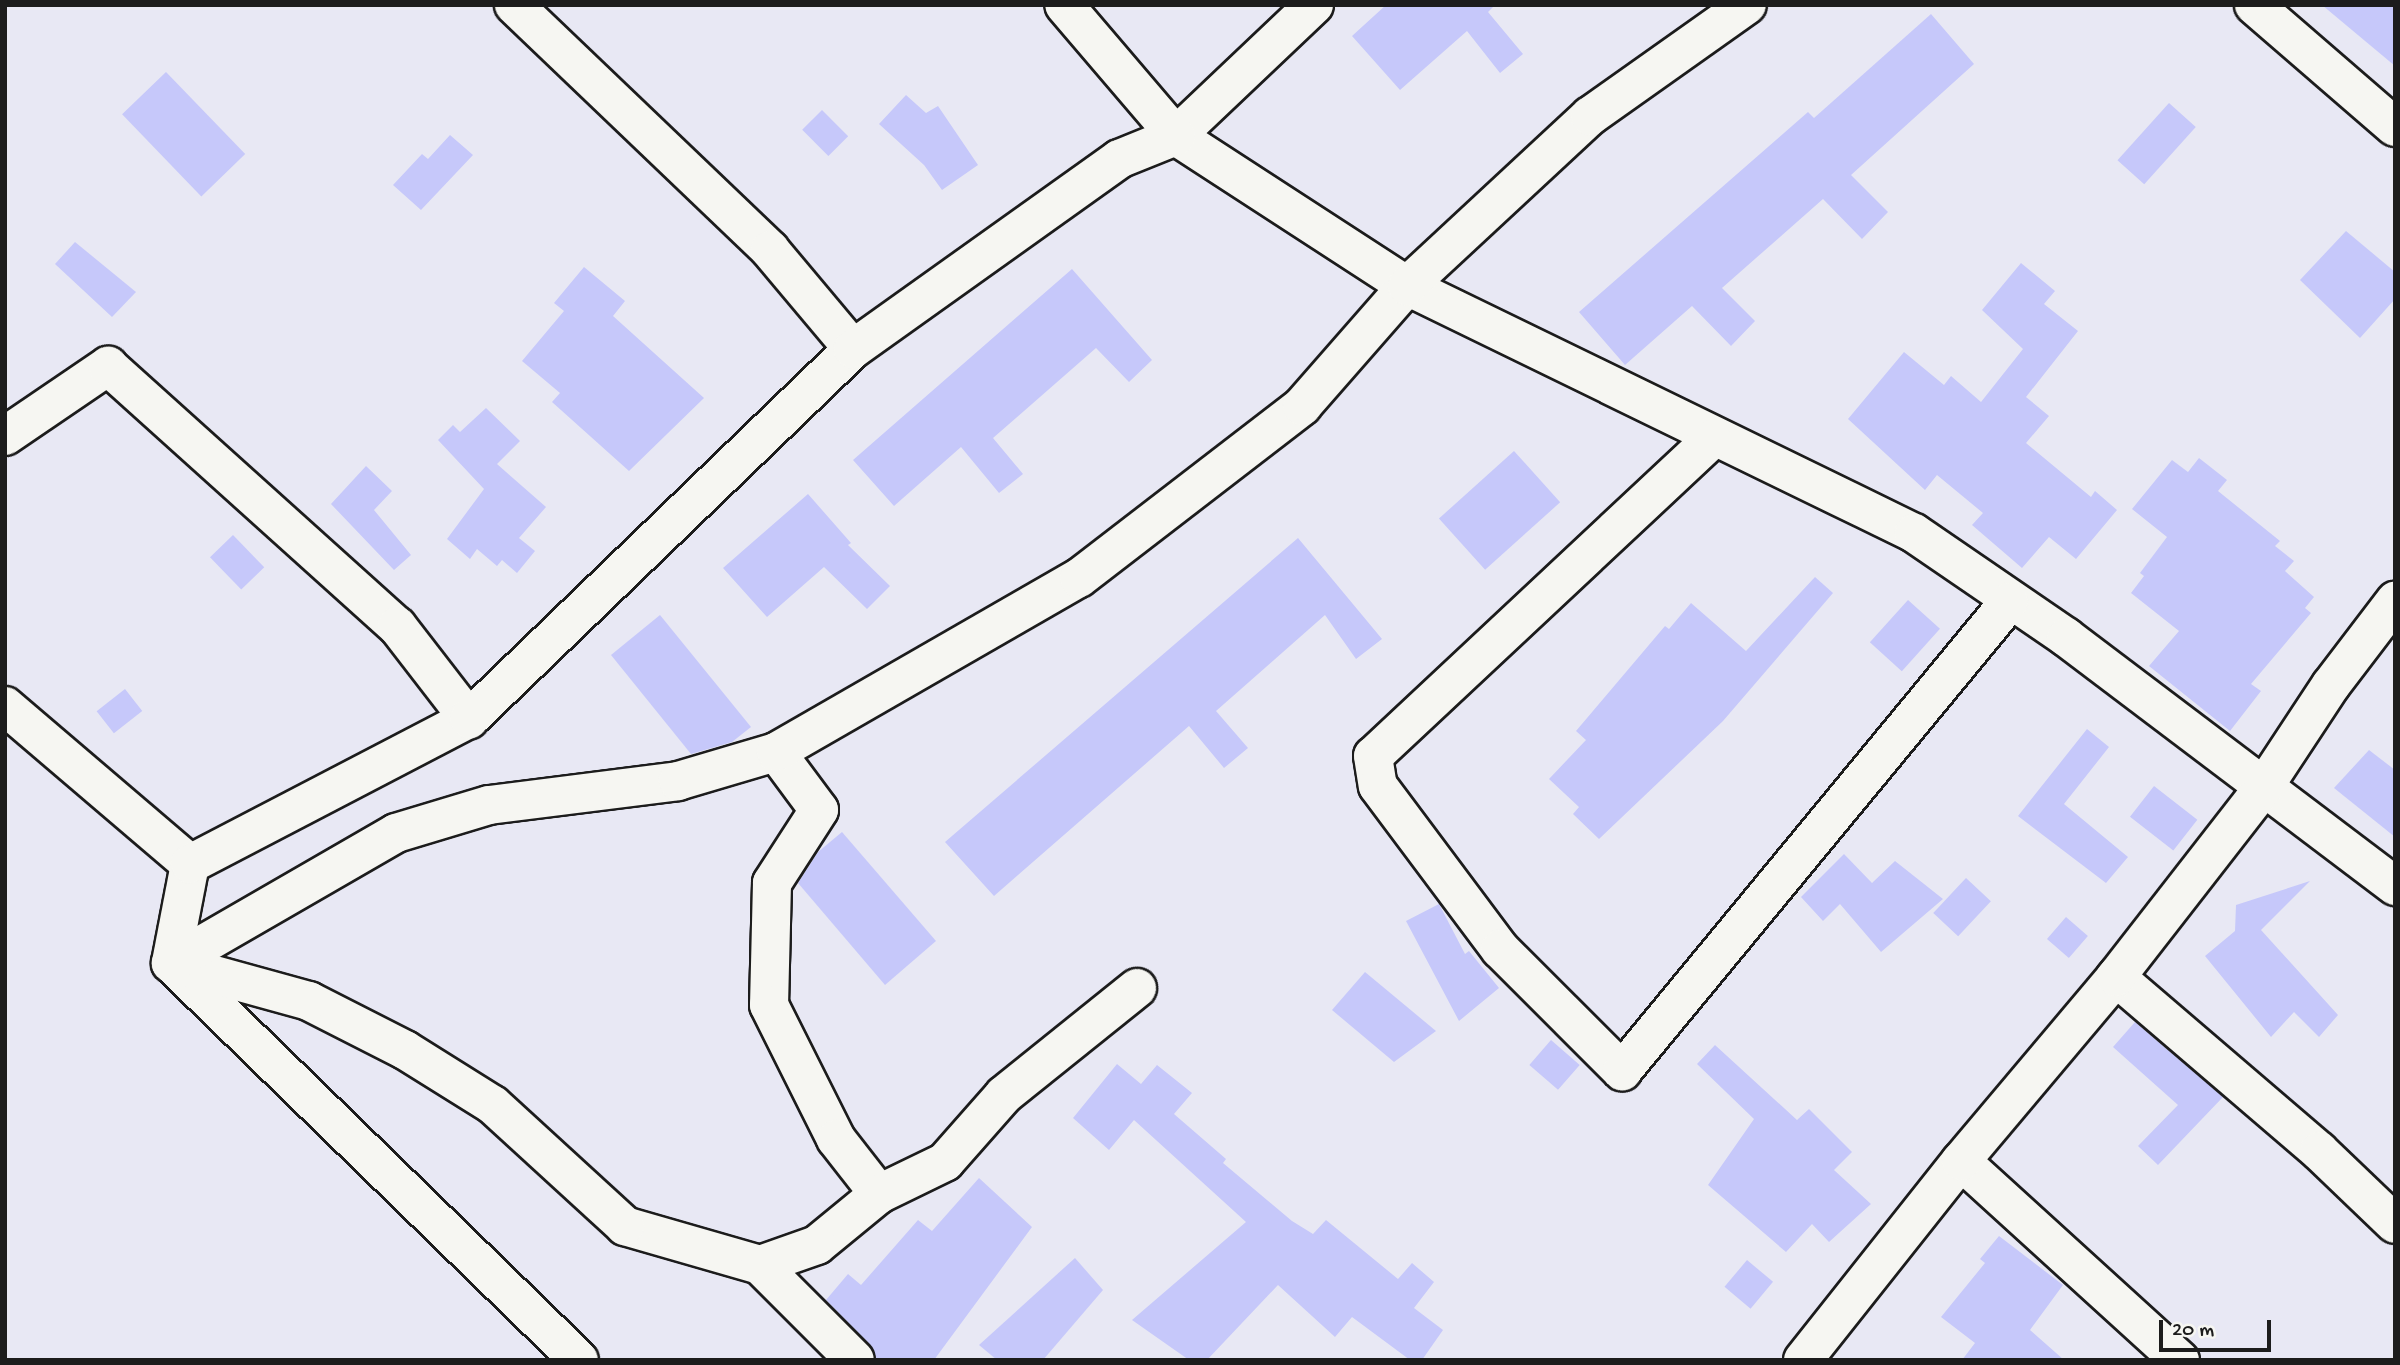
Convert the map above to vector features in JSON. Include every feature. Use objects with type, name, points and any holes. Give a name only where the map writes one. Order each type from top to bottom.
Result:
[{"type":"street","points":[[514,5],[770,250],[853,349]]},
{"type":"street","points":[[1064,5],[1176,136],[1407,286],[1712,439],[1914,533],[2009,602],[2066,637],[2395,886]]},
{"type":"street","points":[[190,864],[469,719],[853,349],[1119,159],[1176,136],[1314,5]]},
{"type":"street","points":[[171,963],[397,833],[489,805],[678,781],[776,752],[1079,578],[1303,406],[1407,286],[1590,116],[1747,5]]},
{"type":"street","points":[[2254,5],[2395,127]]},
{"type":"street","points":[[5,436],[108,366],[397,626],[469,719]]},
{"type":"street","points":[[1712,439],[1373,756],[1378,786],[1500,949],[1622,1071],[2009,602]]},
{"type":"street","points":[[1804,1359],[1961,1161],[2116,977],[2263,788],[2331,685],[2395,601]]},
{"type":"street","points":[[5,706],[190,864]]},
{"type":"street","points":[[776,752],[819,810],[772,883],[769,1005],[836,1139],[879,1195]]},
{"type":"street","points":[[171,963],[190,864]]},
{"type":"street","points":[[171,963],[309,1001],[405,1050],[493,1105],[625,1226],[760,1265],[855,1360]]},
{"type":"street","points":[[171,963],[579,1360]]},
{"type":"street","points":[[2116,977],[2319,1151],[2395,1224]]},
{"type":"street","points":[[760,1265],[817,1245],[879,1195],[945,1162],[1004,1095],[1137,988]]},
{"type":"street","points":[[1961,1161],[2180,1360]]},
{"type":"building","points":[[1386,5],[1495,5],[1488,12],[1523,54],[1500,73],[1467,31],[1400,90],[1352,36]]},
{"type":"building","points":[[2322,5],[2395,5],[2395,66]]},
{"type":"building","points":[[1931,14],[1974,64],[1851,175],[1888,212],[1862,239],[1823,199],[1722,288],[1755,321],[1731,346],[1692,306],[1625,365],[1579,312],[1808,112],[1814,118]]},
{"type":"building","points":[[166,72],[245,154],[201,196],[122,114]]},
{"type":"building","points":[[906,95],[926,113],[938,106],[978,165],[942,190],[924,165],[879,124]]},
{"type":"building","points":[[2169,103],[2196,127],[2144,184],[2117,160]]},
{"type":"building","points":[[822,110],[848,136],[828,156],[802,130]]},
{"type":"building","points":[[450,135],[473,155],[421,210],[393,185],[422,154],[428,159]]},
{"type":"building","points":[[2346,231],[2395,272],[2395,299],[2360,338],[2300,280]]},
{"type":"building","points":[[75,242],[136,292],[112,317],[55,264]]},
{"type":"building","points":[[2021,263],[2055,291],[2044,304],[2078,331],[2026,397],[2049,416],[2026,443],[2091,497],[2095,491],[2117,510],[2076,559],[2049,537],[2022,568],[1972,525],[1983,513],[1937,475],[1925,490],[1848,419],[1904,352],[1944,385],[1951,376],[1981,402],[2023,349],[1982,310]]},
{"type":"building","points":[[584,267],[625,301],[613,316],[704,398],[629,471],[552,402],[560,393],[522,361],[564,311],[554,303]]},
{"type":"building","points":[[1072,269],[1152,360],[1129,382],[1096,348],[993,438],[1023,474],[999,493],[961,447],[894,506],[853,460]]},
{"type":"building","points":[[486,408],[520,441],[497,464],[546,507],[519,538],[535,551],[517,573],[502,560],[497,566],[477,549],[470,559],[447,539],[484,489],[438,440],[453,425],[460,432]]},
{"type":"building","points":[[1514,451],[1560,502],[1485,570],[1439,519]]},
{"type":"building","points":[[2199,458],[2227,480],[2218,491],[2280,541],[2275,546],[2294,561],[2285,571],[2314,597],[2305,608],[2311,613],[2251,684],[2261,691],[2230,731],[2149,666],[2179,631],[2131,593],[2144,576],[2140,573],[2167,537],[2132,509],[2172,460],[2188,472]]},
{"type":"building","points":[[366,466],[392,491],[374,510],[411,555],[394,570],[331,504]]},
{"type":"building","points":[[808,494],[851,543],[848,545],[890,586],[867,609],[824,567],[767,617],[723,568]]},
{"type":"building","points":[[233,535],[264,567],[241,590],[210,557]]},
{"type":"building","points":[[1298,538],[1382,639],[1356,659],[1325,615],[1216,711],[1248,748],[1224,768],[1189,726],[994,896],[945,842]]},
{"type":"building","points":[[1815,577],[1833,593],[1723,721],[1599,839],[1573,814],[1579,807],[1549,779],[1586,740],[1576,731],[1665,626],[1669,629],[1691,603],[1746,651]]},
{"type":"building","points":[[1908,600],[1940,629],[1902,671],[1870,642]]},
{"type":"building","points":[[660,615],[751,727],[732,742],[691,754],[611,655]]},
{"type":"building","points":[[125,689],[142,711],[114,733],[97,711]]},
{"type":"building","points":[[2087,729],[2109,747],[2064,804],[2128,857],[2106,883],[2018,816]]},
{"type":"building","points":[[2369,750],[2395,770],[2395,837],[2334,788]]},
{"type":"building","points":[[2154,786],[2197,820],[2173,851],[2130,817]]},
{"type":"building","points":[[842,832],[936,941],[885,985],[798,883],[818,852]]},
{"type":"building","points":[[1844,854],[1872,883],[1895,861],[1943,899],[1881,952],[1840,904],[1823,921],[1801,897]]},
{"type":"building","points":[[1966,878],[1991,901],[1958,936],[1933,913]]},
{"type":"building","points":[[2310,881],[2261,930],[2338,1015],[2319,1037],[2294,1012],[2271,1037],[2205,956],[2235,931],[2236,905]]},
{"type":"building","points":[[1439,904],[1465,954],[1469,951],[1499,988],[1459,1021],[1406,921]]},
{"type":"building","points":[[2066,917],[2088,936],[2069,958],[2047,939]]},
{"type":"building","points":[[1365,972],[1436,1031],[1394,1062],[1332,1010]]},
{"type":"building","points":[[2135,1022],[2223,1097],[2158,1165],[2138,1146],[2178,1105],[2113,1047]]},
{"type":"building","points":[[1551,1040],[1580,1065],[1558,1090],[1529,1065]]},
{"type":"building","points":[[1715,1045],[1797,1120],[1809,1109],[1852,1152],[1834,1170],[1871,1204],[1829,1242],[1812,1224],[1786,1252],[1708,1185],[1754,1119],[1697,1064]]},
{"type":"building","points":[[1117,1064],[1141,1084],[1157,1065],[1192,1093],[1174,1114],[1226,1159],[1223,1163],[1292,1221],[1313,1234],[1326,1220],[1398,1279],[1412,1263],[1434,1282],[1414,1308],[1443,1330],[1422,1360],[1410,1360],[1352,1317],[1335,1337],[1278,1285],[1207,1360],[1189,1360],[1132,1320],[1246,1222],[1134,1120],[1109,1150],[1073,1118]]},
{"type":"building","points":[[979,1178],[1032,1227],[934,1360],[876,1360],[870,1345],[826,1300],[848,1274],[861,1285],[918,1220],[932,1231]]},
{"type":"building","points":[[1999,1236],[2063,1285],[2030,1330],[2064,1360],[1962,1360],[1975,1343],[1941,1317],[1985,1263],[1980,1259]]},
{"type":"building","points":[[1075,1258],[1103,1290],[1043,1360],[997,1360],[979,1345]]},
{"type":"building","points":[[1747,1260],[1773,1282],[1751,1309],[1725,1287]]}]
